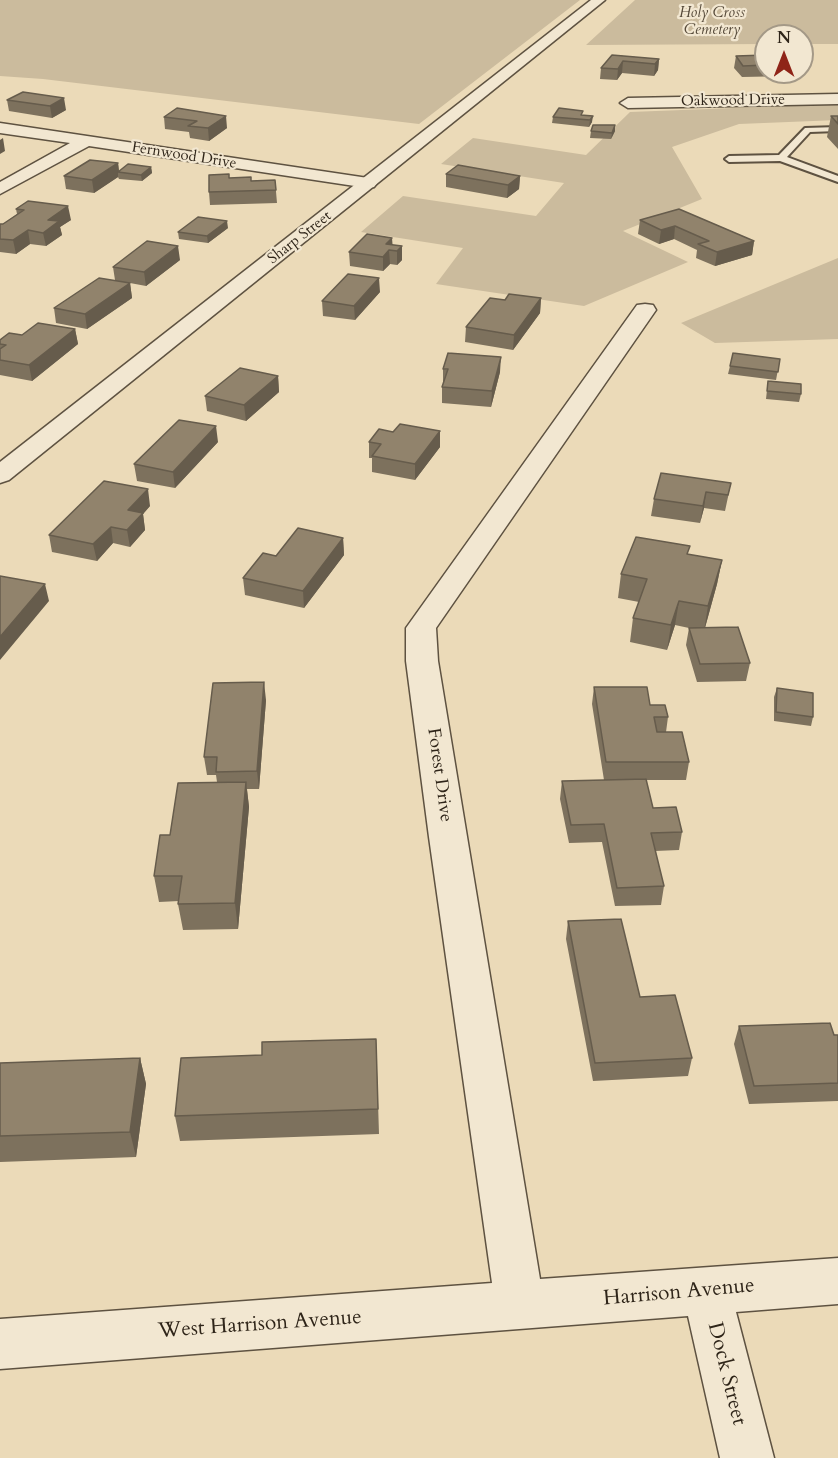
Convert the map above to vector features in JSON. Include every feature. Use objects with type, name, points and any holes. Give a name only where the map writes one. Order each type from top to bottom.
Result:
[{"type":"street","name":"Sharp Street","points":[[0,475],[599,0]]},
{"type":"street","name":"Oakwood Drive","points":[[628,103],[838,99]]},
{"type":"street","name":"Fernwood Drive","points":[[0,128],[368,183]]},
{"type":"street","points":[[0,189],[86,141]]},
{"type":"street","name":"Forest Drive","points":[[520,1306],[447,837],[422,661],[422,628],[645,310]]},
{"type":"street","name":"Harrison Avenue","points":[[520,1306],[838,1281]]},
{"type":"street","name":"Dock Street","points":[[706,1290],[747,1458]]},
{"type":"street","name":"West Harrison Avenue","points":[[0,1344],[520,1306]]},
{"type":"lane","points":[[781,158],[808,130],[838,129]]},
{"type":"lane","points":[[729,159],[781,158],[816,169],[838,180]]},
{"type":"green space","points":[[0,0],[580,0],[419,124],[43,79],[0,76]]},
{"type":"green space","name":"Holy Cross Cemetery","points":[[635,0],[838,0],[838,44],[814,44],[814,24],[754,24],[754,44],[586,45]]},
{"type":"green space","points":[[838,104],[838,120],[739,124],[672,147],[702,199],[623,231],[688,262],[584,306],[436,284],[463,248],[361,232],[403,196],[536,216],[564,183],[441,164],[473,138],[586,155],[630,112]]},
{"type":"green space","points":[[838,258],[838,339],[715,343],[681,323]]},
{"type":"building","points":[[612,55],[659,59],[655,64],[623,61],[618,69],[601,68]]},
{"type":"building","points":[[754,55],[754,66],[743,66],[736,56]]},
{"type":"building","points":[[23,92],[64,98],[50,106],[7,100]]},
{"type":"building","points":[[177,108],[226,116],[208,128],[188,126],[197,121],[164,117]]},
{"type":"building","points":[[559,108],[583,111],[581,115],[593,116],[590,120],[553,117]]},
{"type":"building","points":[[831,116],[838,116],[838,124]]},
{"type":"building","points":[[593,125],[615,125],[612,133],[591,131]]},
{"type":"building","points":[[90,160],[118,163],[92,180],[64,176]]},
{"type":"building","points":[[128,164],[151,167],[141,175],[118,172]]},
{"type":"building","points":[[458,165],[520,176],[508,185],[446,174]]},
{"type":"building","points":[[229,174],[229,178],[251,177],[251,181],[275,180],[276,190],[209,192],[209,175]]},
{"type":"building","points":[[28,201],[68,206],[48,220],[59,221],[43,233],[28,230],[13,240],[0,239],[0,224],[24,210],[16,209]]},
{"type":"building","points":[[679,209],[754,241],[717,252],[698,244],[709,241],[675,226],[661,230],[640,220]]},
{"type":"building","points":[[198,217],[227,221],[207,236],[178,232]]},
{"type":"building","points":[[367,234],[392,238],[386,244],[402,246],[397,251],[389,250],[383,257],[349,252]]},
{"type":"building","points":[[147,241],[178,246],[144,272],[113,267]]},
{"type":"building","points":[[348,274],[379,278],[354,306],[322,301]]},
{"type":"building","points":[[99,278],[130,283],[85,314],[54,308]]},
{"type":"building","points":[[509,294],[541,298],[514,335],[466,327],[490,298],[505,300]]},
{"type":"building","points":[[38,323],[75,329],[29,365],[0,360],[0,349],[6,345],[0,344],[0,340],[9,333],[22,335]]},
{"type":"building","points":[[448,353],[501,357],[492,391],[442,387],[448,369],[443,369]]},
{"type":"building","points":[[733,353],[780,359],[778,372],[730,366]]},
{"type":"building","points":[[240,368],[278,376],[244,405],[205,396]]},
{"type":"building","points":[[768,381],[801,384],[801,394],[767,391]]},
{"type":"building","points":[[179,420],[216,426],[173,472],[134,464]]},
{"type":"building","points":[[400,424],[440,431],[415,464],[372,456],[381,444],[369,442],[379,429],[393,432]]},
{"type":"building","points":[[661,473],[731,483],[728,495],[706,492],[703,506],[654,499]]},
{"type":"building","points":[[104,481],[148,489],[128,510],[143,513],[127,530],[111,527],[93,544],[49,535]]},
{"type":"building","points":[[298,528],[343,538],[303,591],[243,578],[263,553],[276,556]]},
{"type":"building","points":[[636,537],[690,546],[687,554],[722,560],[708,606],[679,601],[671,625],[633,618],[647,579],[621,574]]},
{"type":"building","points":[[0,576],[45,584],[0,637]]},
{"type":"building","points":[[738,627],[750,663],[700,664],[689,628]]},
{"type":"building","points":[[264,682],[257,771],[216,772],[217,757],[204,757],[213,683]]},
{"type":"building","points":[[594,687],[647,687],[650,705],[665,705],[668,717],[654,717],[657,732],[682,732],[689,762],[606,762]]},
{"type":"building","points":[[777,688],[813,693],[813,717],[776,712]]},
{"type":"building","points":[[646,779],[653,808],[676,807],[682,832],[651,833],[664,886],[617,888],[604,824],[571,825],[562,781]]},
{"type":"building","points":[[246,782],[235,903],[178,904],[182,876],[154,876],[160,835],[170,835],[178,783]]},
{"type":"building","points":[[621,919],[640,997],[675,995],[692,1058],[595,1063],[568,921]]},
{"type":"building","points":[[830,1023],[834,1035],[838,1035],[838,1083],[754,1086],[739,1026]]},
{"type":"building","points":[[376,1039],[378,1109],[175,1116],[181,1058],[262,1055],[262,1042]]},
{"type":"building","points":[[140,1058],[130,1132],[0,1136],[0,1063]]}]
